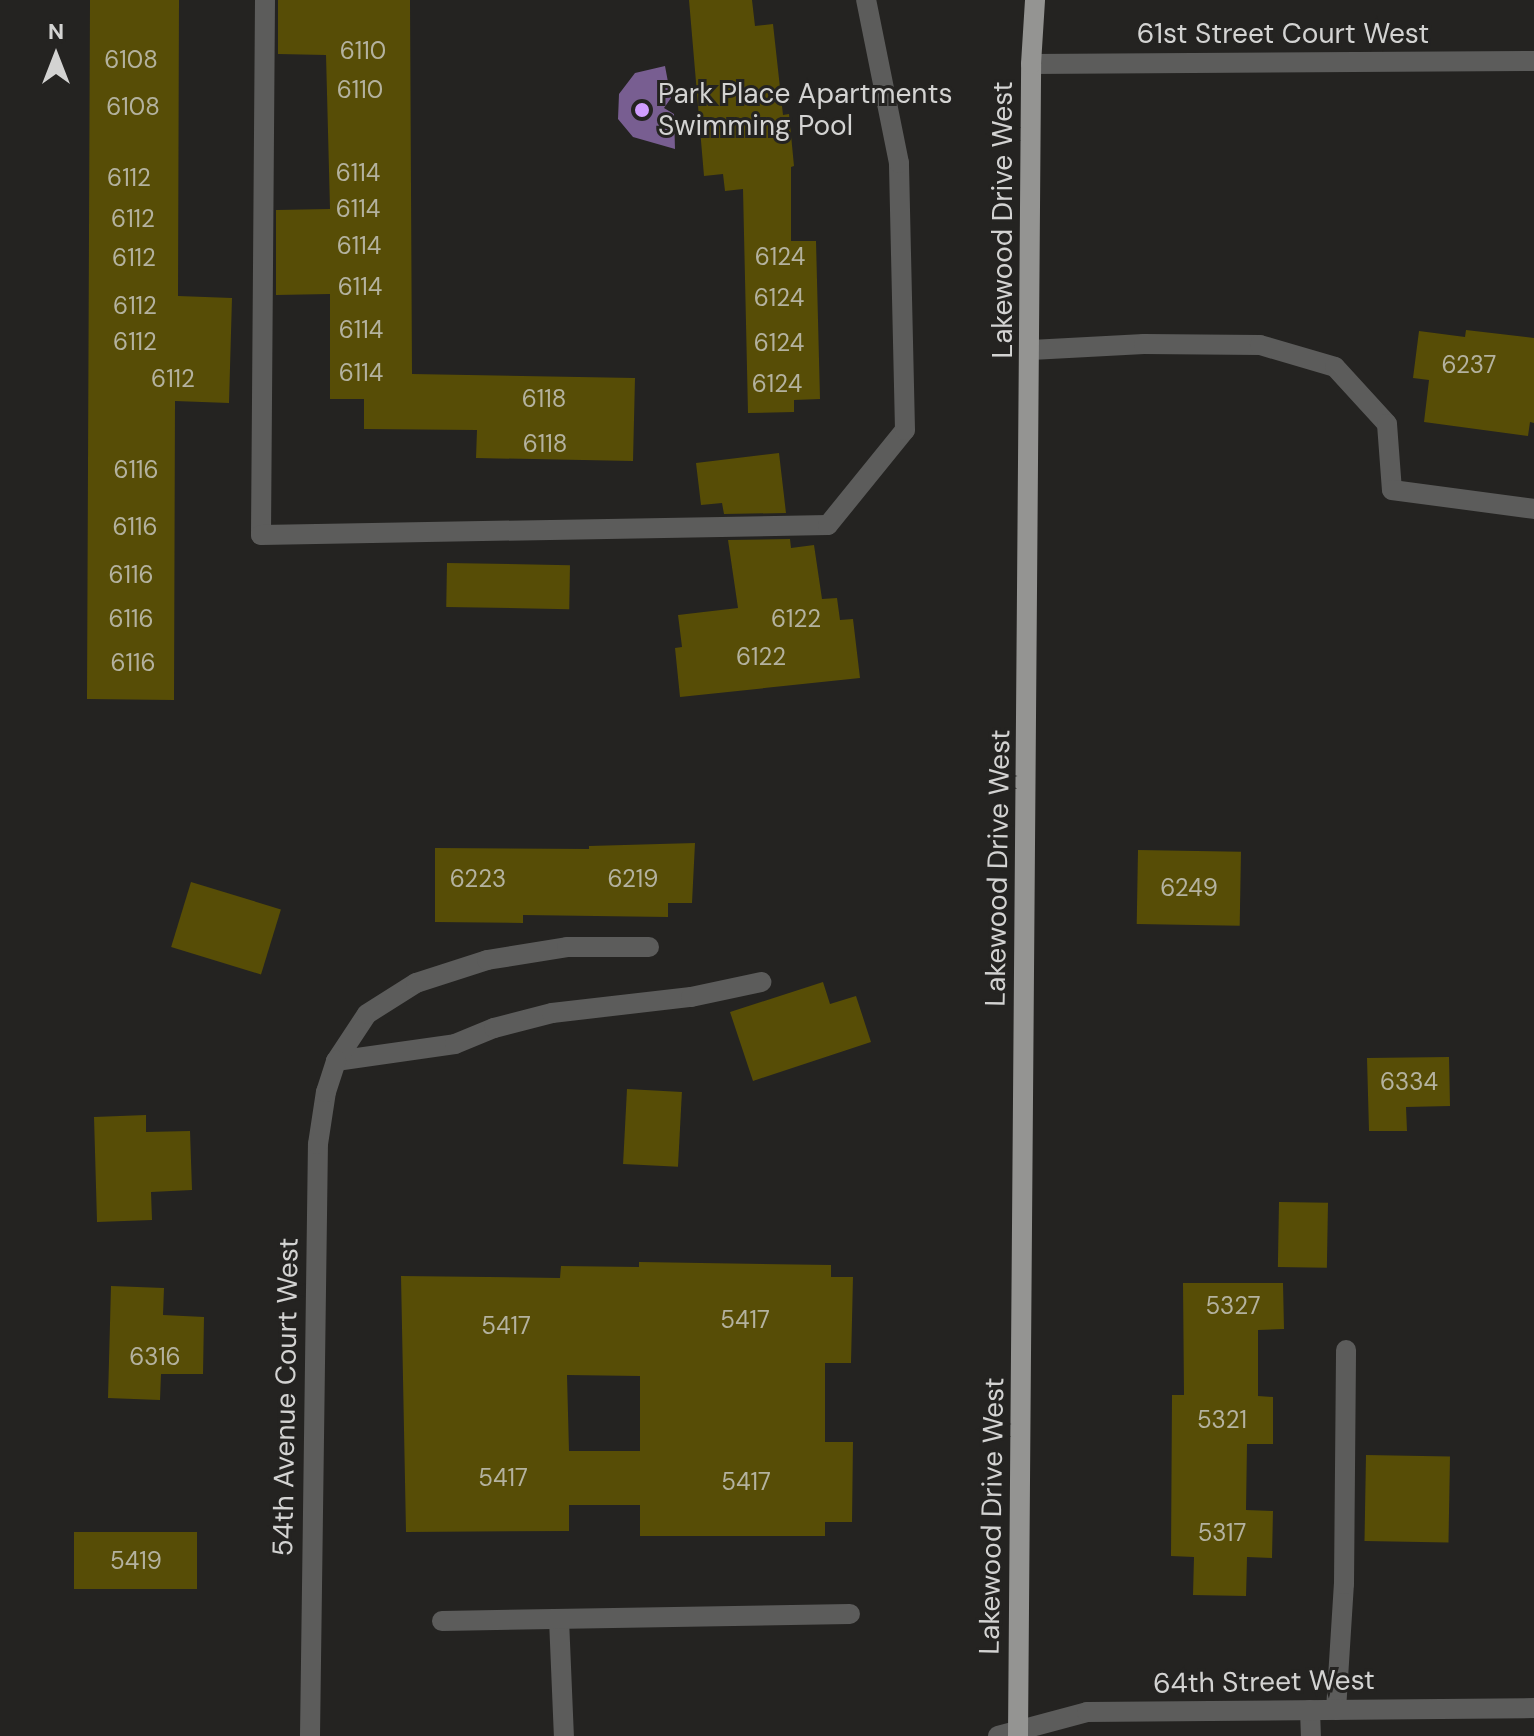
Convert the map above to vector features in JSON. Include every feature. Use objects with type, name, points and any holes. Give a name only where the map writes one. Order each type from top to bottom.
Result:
[{"type":"main road","name":"Lakewood Drive West","points":[[1018,1733],[1031,64],[1035,0]]},
{"type":"street","points":[[265,0],[261,535],[828,525],[905,430],[899,163],[866,0]]},
{"type":"street","name":"61st Street Court West","points":[[1031,64],[1534,61]]},
{"type":"street","points":[[1031,350],[1144,344],[1260,345],[1335,367],[1387,424],[1392,490],[1534,509]]},
{"type":"street","name":"54th Avenue Court West","points":[[310,1736],[318,1144],[326,1092],[336,1061],[367,1014],[416,983],[487,960],[567,947],[649,947]]},
{"type":"street","points":[[336,1061],[455,1044],[552,1013],[691,997],[761,982]]},
{"type":"street","points":[[1336,1710],[1344,1584],[1346,1350]]},
{"type":"street","points":[[442,1621],[850,1614]]},
{"type":"street","points":[[559,1619],[564,1736]]},
{"type":"street","name":"64th Street West","points":[[998,1736],[1087,1712],[1534,1708]]},
{"type":"street","points":[[1310,1710],[1311,1736]]},
{"type":"shaded area","name":"Park Place Apartments Swimming Pool","points":[[665,66],[671,98],[664,108],[674,114],[675,149],[633,137],[618,119],[619,94],[635,73]]},
{"type":"building","points":[[90,0],[179,0],[178,296],[232,298],[229,403],[175,401],[174,700],[87,699]]},
{"type":"building","points":[[278,0],[410,0],[412,374],[635,378],[633,461],[476,458],[477,430],[364,429],[364,399],[330,399],[330,294],[276,295],[276,210],[330,209],[326,55],[278,54]]},
{"type":"building","points":[[689,0],[752,0],[755,26],[773,24],[783,115],[789,114],[794,166],[791,167],[791,241],[816,241],[820,399],[794,400],[794,412],[748,413],[743,189],[725,191],[723,174],[704,176]]},
{"type":"building","points":[[1466,330],[1534,338],[1534,423],[1530,422],[1528,436],[1424,422],[1429,380],[1413,378],[1419,331],[1465,337]]},
{"type":"building","points":[[779,453],[786,513],[724,514],[722,503],[701,505],[696,463]]},
{"type":"building","points":[[790,539],[791,548],[814,545],[822,599],[837,598],[840,620],[853,619],[860,678],[680,697],[675,648],[682,647],[678,615],[738,608],[728,540]]},
{"type":"building","points":[[447,563],[570,565],[569,609],[446,607]]},
{"type":"building","points":[[695,843],[692,903],[668,903],[668,917],[523,915],[523,923],[435,922],[435,848],[589,849],[589,846]]},
{"type":"building","points":[[1138,850],[1241,852],[1240,926],[1137,924]]},
{"type":"building","points":[[191,882],[281,909],[261,975],[171,947]]},
{"type":"building","points":[[823,982],[830,1004],[856,996],[871,1042],[753,1081],[730,1012]]},
{"type":"building","points":[[1449,1057],[1450,1106],[1406,1107],[1407,1131],[1369,1131],[1367,1058]]},
{"type":"building","points":[[627,1089],[682,1092],[678,1167],[623,1164]]},
{"type":"building","points":[[146,1115],[146,1132],[190,1131],[192,1190],[151,1192],[152,1220],[97,1222],[94,1117]]},
{"type":"building","points":[[1279,1202],[1328,1203],[1327,1268],[1278,1267]]},
{"type":"building","points":[[639,1262],[831,1265],[831,1277],[853,1277],[851,1363],[825,1363],[825,1442],[853,1442],[852,1522],[825,1522],[825,1536],[640,1536],[640,1505],[569,1505],[569,1531],[406,1532],[401,1276],[560,1278],[561,1266],[639,1267]],"holes":[[[567,1375],[640,1376],[640,1451],[569,1451]]]},
{"type":"building","points":[[1183,1283],[1283,1283],[1284,1329],[1258,1330],[1258,1396],[1273,1397],[1273,1444],[1247,1444],[1246,1510],[1273,1511],[1272,1558],[1247,1557],[1246,1596],[1193,1595],[1194,1557],[1171,1556],[1172,1395],[1184,1395]]},
{"type":"building","points":[[111,1286],[164,1288],[163,1315],[204,1317],[203,1374],[161,1374],[160,1400],[108,1398]]},
{"type":"building","points":[[1366,1455],[1450,1456],[1448,1542],[1364,1541]]},
{"type":"building","points":[[74,1532],[197,1532],[197,1589],[74,1589]]},
{"type":"place","name":"Park Place Apartments Swimming Pool","points":[[642,110]]}]
